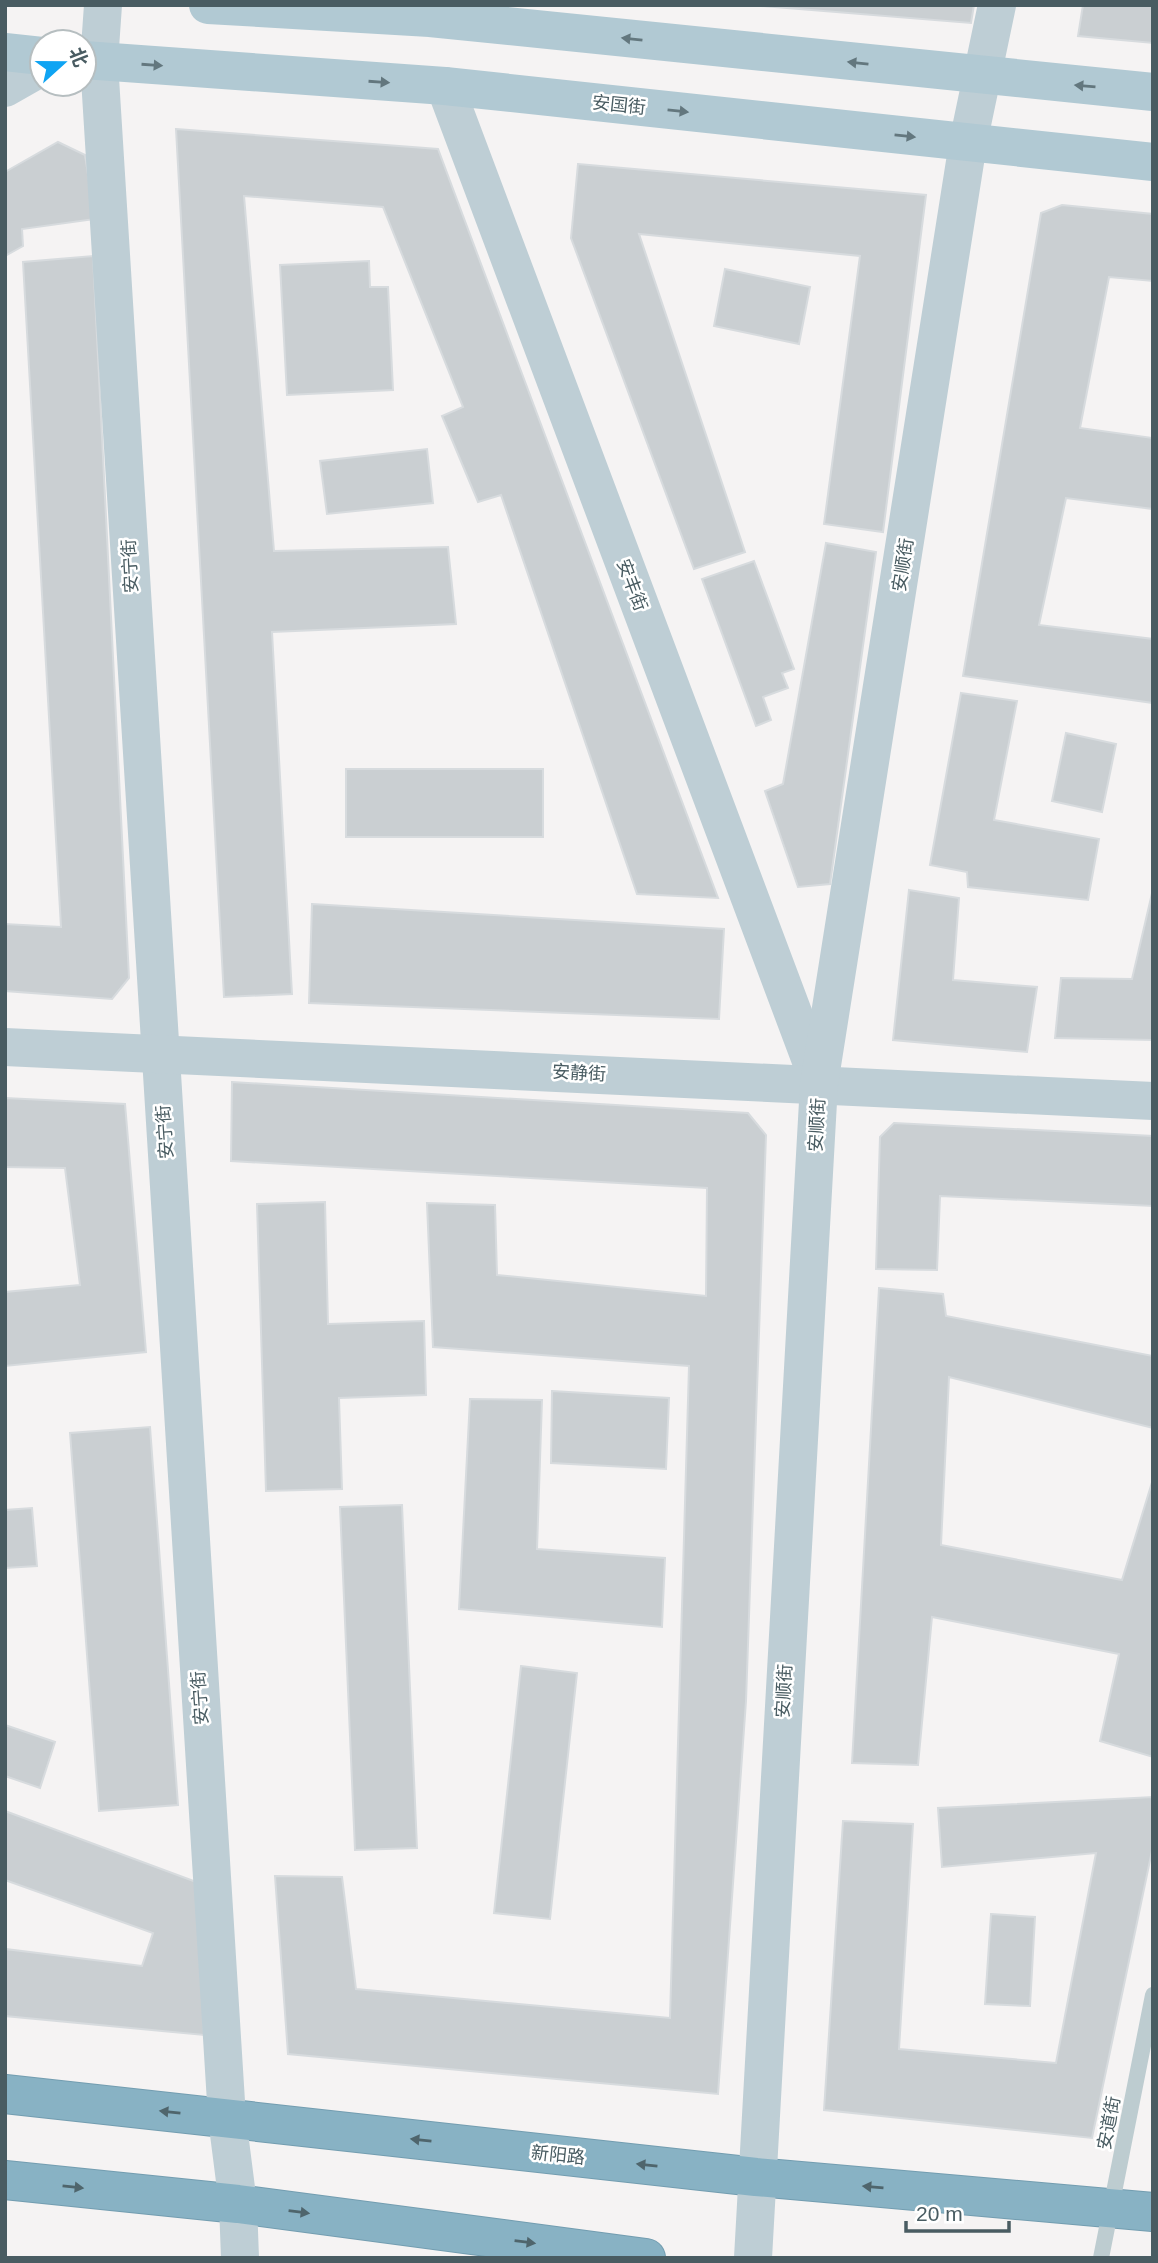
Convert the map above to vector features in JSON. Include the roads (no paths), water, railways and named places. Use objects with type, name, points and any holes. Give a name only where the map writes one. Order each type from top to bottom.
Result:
[{"type":"highway","name":"新阳路","points":[[5,2094],[756,2177],[1153,2212]]},
{"type":"highway","points":[[5,2180],[238,2204],[646,2258]]},
{"type":"main road","points":[[208,5],[432,12],[984,76],[1153,92]]},
{"type":"main road","points":[[5,52],[28,54]]},
{"type":"main road","name":"安国街","points":[[98,61],[445,86],[1153,162]]},
{"type":"street","name":"安宁街","points":[[98,30],[103,5]]},
{"type":"street","name":"安顺街","points":[[753,2258],[820,1084],[968,143],[997,5]]},
{"type":"street","points":[[5,88],[28,76]]},
{"type":"street","name":"安丰街","points":[[445,86],[820,1084]]},
{"type":"street","name":"安宁街","points":[[95,98],[160,1055],[227,2118],[238,2204],[240,2258]]},
{"type":"street","name":"安静街","points":[[5,1047],[1153,1101]]},
{"type":"lane","name":"安道街","points":[[1101,2258],[1153,1995]]}]
